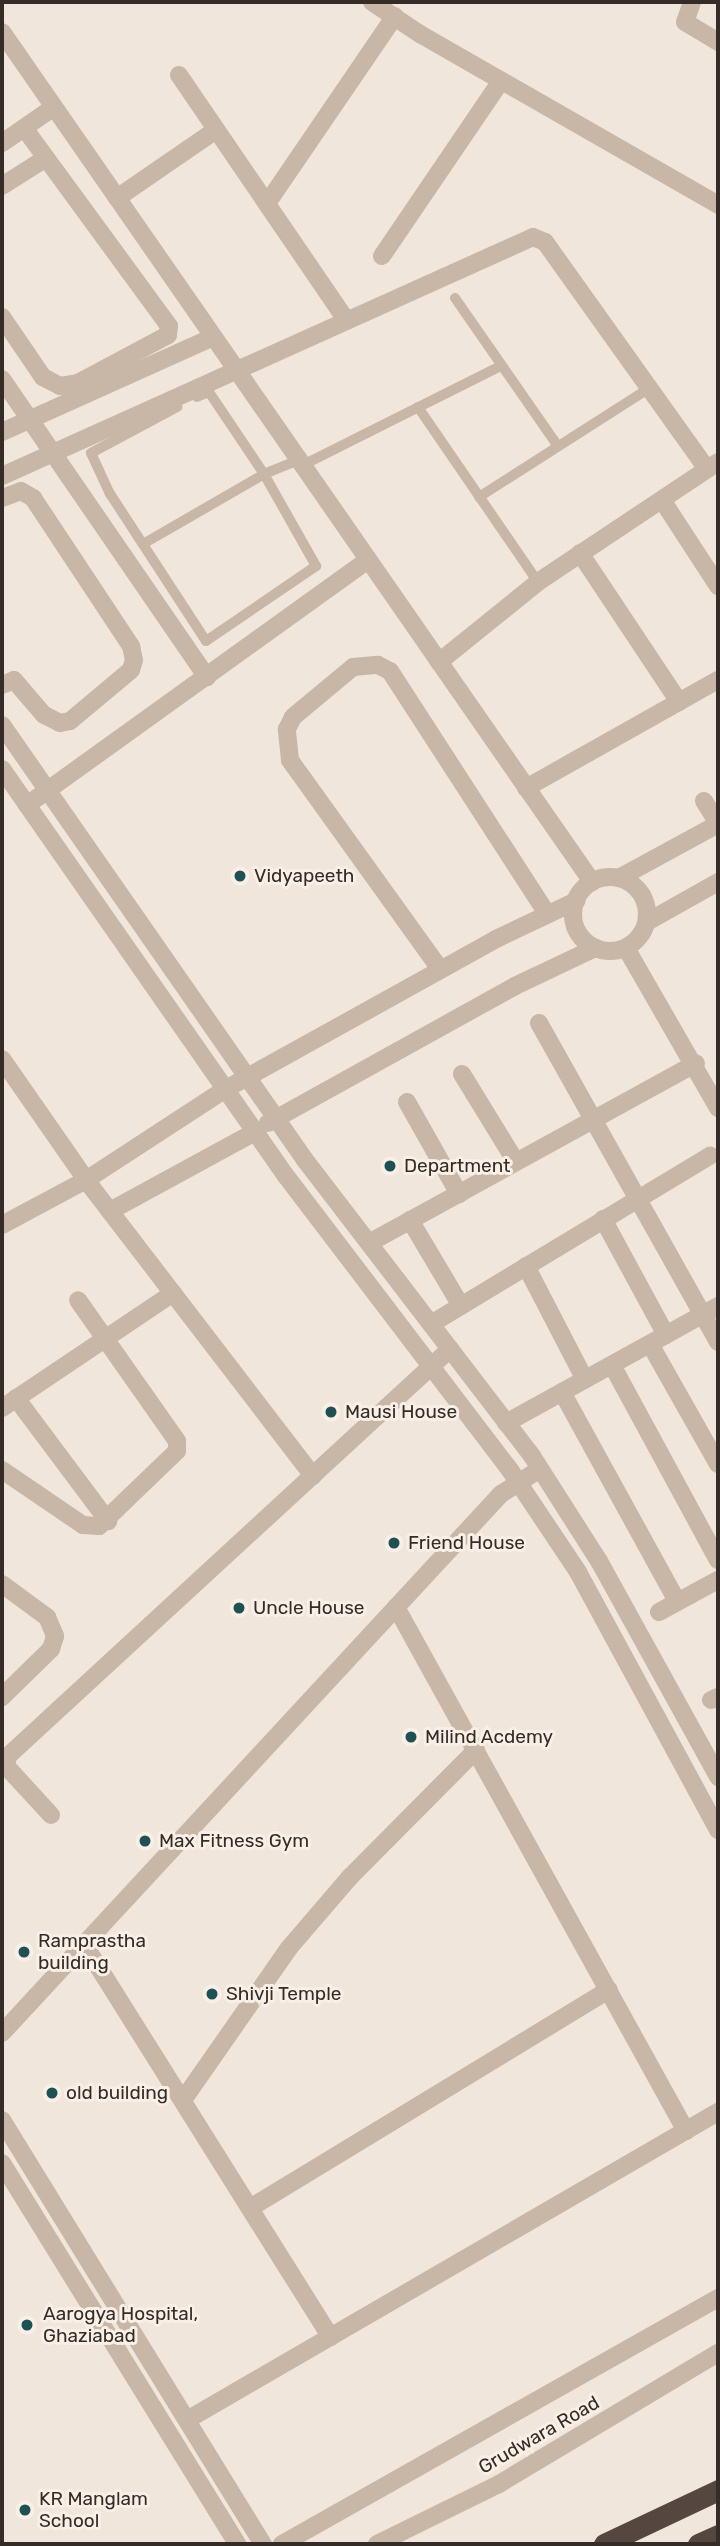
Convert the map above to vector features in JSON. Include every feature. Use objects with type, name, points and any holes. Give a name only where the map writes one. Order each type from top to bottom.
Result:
[{"type":"highway","points":[[604,2544],[718,2490]]},
{"type":"highway","points":[[698,2544],[718,2535]]},
{"type":"street","points":[[372,2],[501,81],[718,205]]},
{"type":"street","points":[[692,2],[685,22],[718,42]]},
{"type":"street","points":[[268,202],[395,16]]},
{"type":"street","points":[[2,32],[592,882]]},
{"type":"street","points":[[179,75],[345,318]]},
{"type":"street","points":[[382,256],[501,81]]},
{"type":"street","points":[[2,143],[54,107]]},
{"type":"street","points":[[2,317],[43,377],[60,386],[78,383],[167,335],[169,326],[24,128]]},
{"type":"street","points":[[117,198],[216,130]]},
{"type":"street","points":[[2,186],[46,158]]},
{"type":"street","points":[[2,476],[345,318],[523,239],[540,237],[648,390],[713,465],[538,582],[439,662]]},
{"type":"street","points":[[2,432],[213,337]]},
{"type":"street","points":[[2,379],[207,677]]},
{"type":"street","points":[[2,498],[21,491],[33,498],[131,646],[134,660],[131,670],[70,721],[60,723],[44,715],[14,680],[2,685]]},
{"type":"street","points":[[662,500],[718,586]]},
{"type":"street","points":[[580,553],[679,702]]},
{"type":"street","points":[[27,805],[368,560]]},
{"type":"street","points":[[440,969],[290,760],[288,729],[293,717],[354,667],[378,665],[390,671],[547,915]]},
{"type":"street","points":[[526,788],[718,680]]},
{"type":"street","points":[[2,725],[369,1243],[540,1469],[599,1561],[718,1777]]},
{"type":"street","points":[[2,769],[224,1090],[518,1483],[578,1572],[718,1830]]},
{"type":"street","points":[[2,1224],[86,1180],[247,1074],[440,969],[576,901],[592,882],[619,878],[718,823],[704,801]]},
{"type":"street","points":[[110,1211],[515,986],[595,948],[626,948],[640,936],[647,922],[646,904],[639,890],[619,878]]},
{"type":"street","points":[[647,922],[718,882]]},
{"type":"street","points":[[576,901],[574,923],[595,948]]},
{"type":"street","points":[[626,948],[696,1063],[718,1108]]},
{"type":"street","points":[[538,1023],[637,1198],[711,1311],[718,1342]]},
{"type":"street","points":[[2,1059],[86,1180],[313,1476]]},
{"type":"street","points":[[369,1243],[696,1063]]},
{"type":"street","points":[[462,1074],[516,1162]]},
{"type":"street","points":[[407,1102],[459,1194]]},
{"type":"street","points":[[431,1324],[710,1156]]},
{"type":"street","points":[[603,1219],[666,1335]]},
{"type":"street","points":[[410,1220],[461,1306]]},
{"type":"street","points":[[526,1266],[585,1380]]},
{"type":"street","points":[[108,1521],[9,1403],[173,1293]]},
{"type":"street","points":[[2,1470],[83,1525],[99,1526],[108,1521],[179,1446],[78,1300]]},
{"type":"street","points":[[506,1423],[711,1311]]},
{"type":"street","points":[[650,1344],[718,1464]]},
{"type":"street","points":[[51,1815],[6,1766],[8,1756],[450,1349]]},
{"type":"street","points":[[612,1365],[718,1560]]},
{"type":"street","points":[[562,1392],[677,1601]]},
{"type":"street","points":[[2,2033],[501,1494],[540,1469]]},
{"type":"street","points":[[659,1612],[718,1580]]},
{"type":"street","points":[[2,1584],[47,1617],[55,1636],[51,1649],[2,1697]]},
{"type":"street","points":[[396,1607],[687,2131]]},
{"type":"street","points":[[183,2100],[289,1948],[350,1877],[476,1751]]},
{"type":"street","points":[[85,1944],[331,2337]]},
{"type":"street","points":[[250,2208],[609,1990]]},
{"type":"street","points":[[187,2420],[718,2112]]},
{"type":"street","points":[[2,2120],[263,2544]]},
{"type":"street","points":[[2,2164],[237,2544]]},
{"type":"street","points":[[282,2544],[718,2298]]},
{"type":"street","name":"Grudwara Road","points":[[377,2544],[499,2484],[718,2353]]},
{"type":"lane","points":[[455,298],[558,446]]},
{"type":"lane","points":[[143,544],[264,474],[300,463],[501,366]]},
{"type":"lane","points":[[479,497],[648,390]]},
{"type":"lane","points":[[209,392],[264,474],[316,566],[206,641],[110,494],[91,453],[108,441],[209,392]]},
{"type":"lane","points":[[418,407],[538,582]]},
{"type":"place","name":"Vidyapeeth","points":[[240,876]]},
{"type":"place","name":"Department","points":[[390,1166]]},
{"type":"place","name":"Mausi House","points":[[331,1412]]},
{"type":"place","name":"Friend House","points":[[394,1543]]},
{"type":"place","name":"Uncle House","points":[[239,1608]]},
{"type":"place","name":"Milind Acdemy","points":[[411,1737]]},
{"type":"place","name":"Max Fitness Gym","points":[[145,1841]]},
{"type":"place","name":"Ramprastha building","points":[[24,1952]]},
{"type":"place","name":"Shivji Temple","points":[[212,1994]]},
{"type":"place","name":"old building","points":[[52,2093]]},
{"type":"place","name":"Aarogya Hospital, Ghaziabad","points":[[27,2325]]},
{"type":"place","name":"KR Manglam School","points":[[25,2510]]}]
